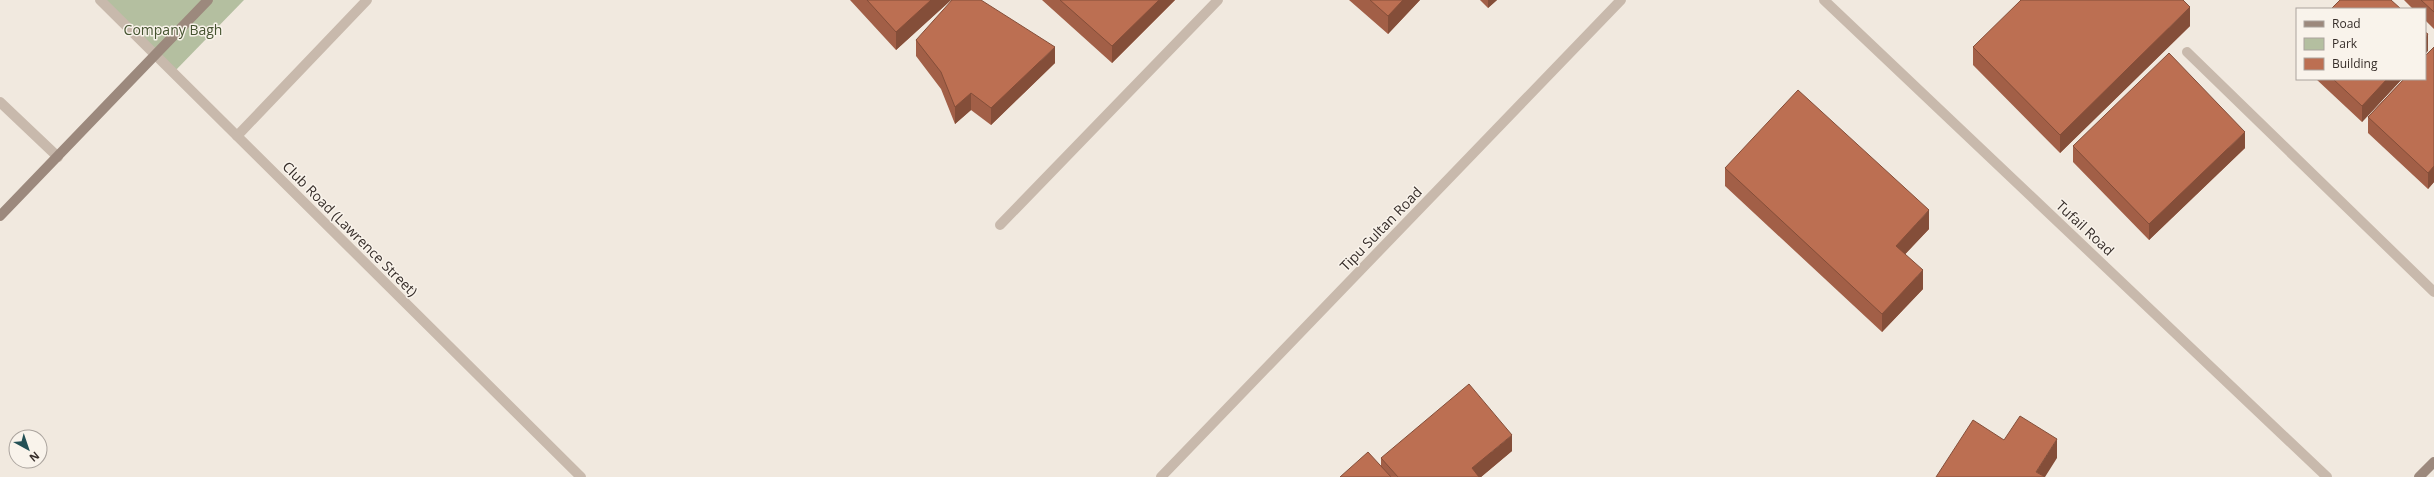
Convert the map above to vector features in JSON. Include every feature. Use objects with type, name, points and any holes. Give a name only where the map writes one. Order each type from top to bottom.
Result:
[{"type":"main road","points":[[0,216],[208,0]]},
{"type":"main road","points":[[2419,477],[2434,462]]},
{"type":"street","name":"Club Road (Lawrence Street)","points":[[100,0],[581,477]]},
{"type":"street","points":[[237,136],[367,0]]},
{"type":"street","points":[[1000,225],[1218,0]]},
{"type":"street","name":"Tipu Sultan Road","points":[[1161,477],[1621,0]]},
{"type":"street","name":"Tufail Road","points":[[1824,0],[2327,477]]},
{"type":"street","points":[[2187,52],[2434,292]]},
{"type":"street","points":[[0,102],[58,157]]},
{"type":"green space","name":"Company Bagh","points":[[99,0],[244,0],[173,73]]},
{"type":"building","points":[[867,0],[931,0],[896,32]]},
{"type":"building","points":[[952,0],[981,0],[1055,47],[991,108],[971,93],[955,107],[941,72],[916,40]]},
{"type":"building","points":[[1060,0],[1159,0],[1112,46]]},
{"type":"building","points":[[1370,0],[1403,0],[1388,16]]},
{"type":"building","points":[[2021,0],[2183,0],[2190,7],[2060,135],[1973,47]]},
{"type":"building","points":[[2340,0],[2391,0],[2400,8],[2332,8]]},
{"type":"building","points":[[2421,0],[2434,0],[2434,12]]},
{"type":"building","points":[[2434,47],[2434,166],[2428,173],[2368,117],[2403,80],[2426,80],[2426,55]]},
{"type":"building","points":[[2169,53],[2245,132],[2149,224],[2073,146]]},
{"type":"building","points":[[2334,80],[2386,80],[2362,106]]},
{"type":"building","points":[[1798,90],[1929,210],[1896,246],[1923,270],[1882,314],[1725,168]]},
{"type":"building","points":[[1469,384],[1512,435],[1472,468],[1479,477],[1398,477],[1381,458]]},
{"type":"building","points":[[2020,416],[2057,439],[2036,472],[2045,477],[1936,477],[1973,420],[2004,440]]},
{"type":"building","points":[[1368,452],[1391,477],[1340,477]]}]
